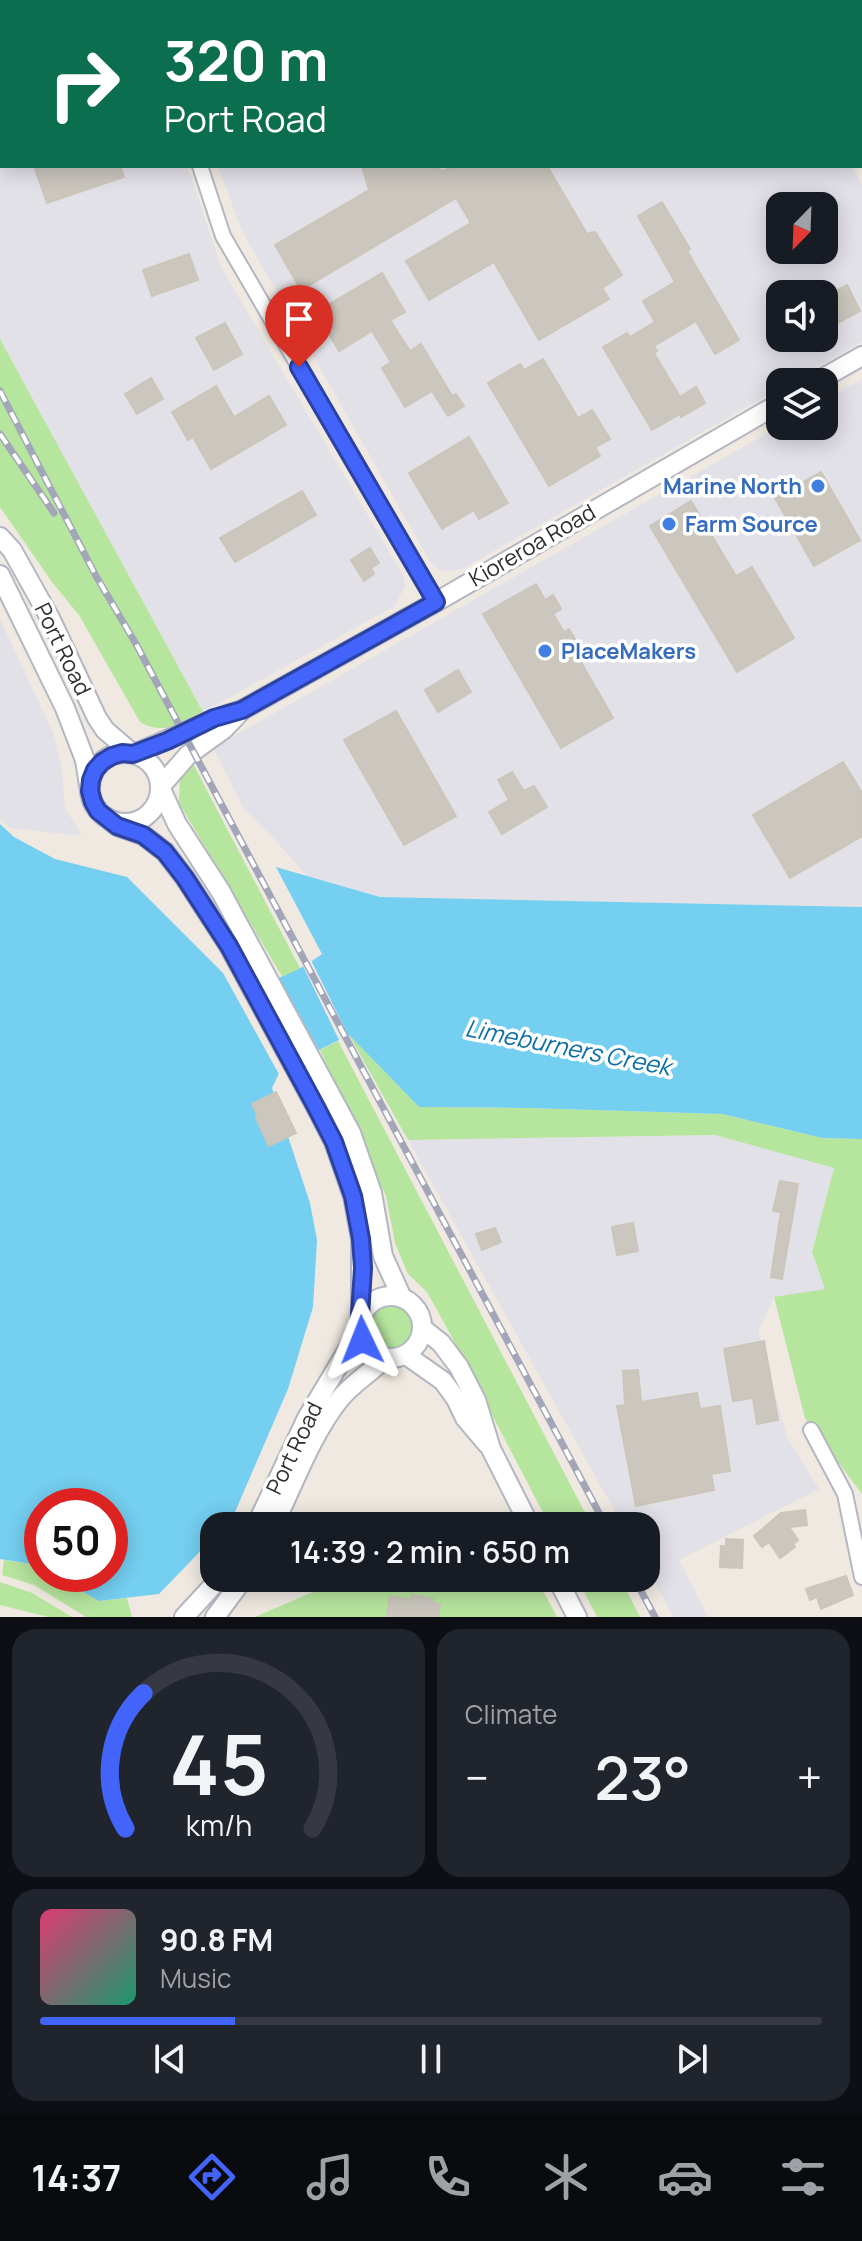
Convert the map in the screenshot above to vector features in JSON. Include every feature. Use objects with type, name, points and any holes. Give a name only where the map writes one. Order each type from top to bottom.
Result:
[{"type":"main road","points":[[838,370],[862,356]]},
{"type":"main road","name":"Kioreroa Road","points":[[133,754],[214,718],[242,710],[766,411]]},
{"type":"main road","name":"Port Road","points":[[0,537],[12,550],[50,618],[97,718],[105,730],[133,754],[144,759],[158,776],[177,824],[221,892],[333,1097],[351,1133],[372,1193],[383,1256],[402,1298]]},
{"type":"main road","name":"Port Road","points":[[0,575],[65,708],[85,760],[93,802],[107,818]]},
{"type":"main road","name":"Kioreroa Road","points":[[160,787],[188,755],[224,729],[242,710]]},
{"type":"main road","points":[[90,791],[95,770],[102,762],[122,753],[133,754]]},
{"type":"main road","points":[[107,818],[127,823],[147,816],[159,798],[160,787]]},
{"type":"main road","points":[[107,818],[117,826],[143,835],[165,852],[185,878],[229,946],[334,1142],[353,1196],[361,1239],[360,1323],[362,1340],[368,1349],[385,1358],[406,1355],[418,1344],[422,1328],[414,1307],[402,1298],[386,1296],[365,1309],[360,1323]]},
{"type":"main road","name":"Port Road","points":[[263,1512],[307,1418],[360,1323]]},
{"type":"main road","points":[[422,1328],[441,1343],[459,1367],[476,1400],[491,1449],[523,1512]]},
{"type":"main road","points":[[406,1355],[443,1381],[465,1418],[491,1449]]},
{"type":"main road","name":"Port Road","points":[[280,1512],[324,1422],[351,1386],[385,1358]]},
{"type":"main road","points":[[184,1617],[207,1592]]},
{"type":"main road","points":[[215,1617],[234,1592]]},
{"type":"main road","points":[[564,1592],[577,1617]]},
{"type":"street","points":[[201,168],[223,236],[436,602]]},
{"type":"street","points":[[811,1430],[845,1494],[862,1577]]},
{"type":"shaded area","points":[[0,168],[188,168],[222,269],[403,575],[405,586],[395,606],[203,712],[0,339]]},
{"type":"shaded area","points":[[219,168],[853,168],[862,185],[862,342],[816,368],[766,368],[766,396],[464,568],[450,572],[432,565],[241,229]]},
{"type":"shaded area","points":[[862,379],[862,907],[380,897],[307,876],[244,809],[213,748],[766,434],[766,440],[838,440],[838,393]]},
{"type":"shaded area","points":[[0,619],[54,735],[62,770],[65,808],[82,836],[11,828],[0,820]]},
{"type":"shaded area","points":[[715,1135],[834,1168],[812,1252],[825,1290],[774,1297],[758,1332],[787,1437],[819,1489],[679,1560],[708,1617],[674,1617],[660,1592],[660,1512],[615,1512],[408,1140]]},
{"type":"green space","points":[[0,339],[203,712],[164,728],[140,722],[79,615],[0,507]]},
{"type":"green space","points":[[190,758],[301,970],[283,978],[179,803],[180,775]]},
{"type":"green space","points":[[349,1035],[419,1107],[722,1114],[822,1138],[862,1139],[862,1494],[805,1418],[774,1297],[825,1289],[812,1252],[834,1168],[715,1135],[408,1140]]},
{"type":"green space","points":[[338,1041],[585,1512],[543,1512],[427,1292],[408,1274],[395,1243],[386,1196],[320,1050]]},
{"type":"green space","points":[[390,1306],[405,1313],[412,1328],[405,1343],[390,1350],[375,1343],[368,1328],[375,1313]]},
{"type":"green space","points":[[4,1560],[24,1563],[24,1582],[2,1575]]},
{"type":"green space","points":[[0,1582],[32,1593],[72,1617],[49,1617],[0,1605]]},
{"type":"green space","points":[[45,1592],[83,1592],[99,1601],[127,1598],[132,1617],[86,1617]]},
{"type":"green space","points":[[313,1592],[544,1592],[557,1617],[255,1617]]},
{"type":"green space","points":[[584,1592],[627,1592],[640,1617],[597,1617]]},
{"type":"water","name":"Limeburners Creek","points":[[0,824],[14,837],[55,859],[127,877],[238,988],[282,977],[322,954],[276,867],[380,897],[862,907],[862,1139],[822,1138],[722,1114],[419,1107],[349,1035],[281,1069],[272,1088],[310,1203],[317,1240],[313,1307],[288,1389],[235,1512],[200,1512],[200,1552],[159,1594],[99,1601],[83,1592],[128,1592],[128,1488],[24,1488],[24,1563],[0,1559]]},
{"type":"pier","points":[[310,958],[350,1039],[341,1044],[302,964]]},
{"type":"pier","points":[[217,962],[239,984],[277,975],[321,1054],[284,1073],[281,1078]]},
{"type":"building","points":[[35,168],[121,168],[124,177],[47,203]]},
{"type":"building","points":[[363,168],[439,168],[441,171],[451,168],[548,168],[587,234],[595,232],[622,275],[602,288],[609,299],[539,340],[494,262],[429,300],[406,261],[471,223],[456,198],[301,290],[275,245],[369,190]]},
{"type":"building","points":[[662,202],[739,340],[715,354],[696,321],[654,346],[657,351],[654,353],[680,397],[696,387],[705,403],[652,430],[603,347],[627,333],[630,337],[655,322],[643,301],[675,282],[638,216]]},
{"type":"building","points":[[189,254],[198,280],[152,296],[143,270]]},
{"type":"building","points":[[382,273],[405,312],[390,320],[410,351],[421,344],[452,396],[456,394],[464,406],[448,416],[432,391],[405,407],[382,368],[391,362],[372,331],[339,351],[316,312]]},
{"type":"building","points":[[847,285],[860,311],[838,323],[838,290]]},
{"type":"building","points":[[225,323],[242,354],[214,370],[196,338]]},
{"type":"building","points":[[543,359],[578,418],[592,410],[610,439],[595,447],[600,456],[549,486],[488,383],[520,364],[524,370]]},
{"type":"building","points":[[151,378],[163,399],[137,414],[125,394]]},
{"type":"building","points":[[216,386],[234,417],[269,396],[286,425],[211,469],[193,437],[188,440],[172,412]]},
{"type":"building","points":[[469,437],[508,503],[479,519],[474,510],[442,529],[409,473]]},
{"type":"building","points":[[821,472],[860,540],[814,566],[775,498]]},
{"type":"building","points":[[302,491],[316,515],[235,562],[220,538]]},
{"type":"building","points":[[691,501],[736,576],[752,567],[794,638],[737,672],[650,526]]},
{"type":"building","points":[[370,548],[379,563],[371,568],[374,574],[364,581],[351,560]]},
{"type":"building","points":[[536,584],[545,600],[553,595],[561,609],[553,614],[564,632],[569,629],[577,642],[571,645],[613,718],[561,748],[483,614]]},
{"type":"building","points":[[458,670],[471,692],[438,712],[425,690]]},
{"type":"building","points":[[396,711],[456,816],[404,845],[344,740]]},
{"type":"building","points":[[843,762],[862,793],[862,836],[790,878],[753,815]]},
{"type":"building","points":[[512,772],[524,791],[534,786],[547,807],[502,834],[489,812],[509,800],[498,780]]},
{"type":"building","points":[[276,1092],[296,1133],[269,1146],[252,1104]]},
{"type":"building","points":[[780,1181],[798,1184],[782,1279],[771,1277],[781,1212],[773,1211]]},
{"type":"building","points":[[633,1223],[638,1251],[617,1255],[612,1227]]},
{"type":"building","points":[[495,1228],[501,1242],[482,1250],[476,1234]]},
{"type":"building","points":[[764,1341],[778,1420],[757,1424],[753,1398],[733,1401],[724,1349]]},
{"type":"building","points":[[638,1370],[641,1402],[697,1393],[700,1409],[720,1406],[730,1471],[711,1474],[714,1490],[636,1506],[617,1406],[625,1405],[623,1371]]},
{"type":"building","points":[[805,1510],[807,1525],[789,1527],[798,1540],[793,1544],[795,1547],[780,1558],[769,1542],[762,1547],[754,1536],[781,1513]]},
{"type":"building","points":[[726,1539],[743,1540],[742,1568],[720,1567],[721,1546],[726,1546]]},
{"type":"building","points":[[846,1576],[853,1595],[821,1609],[817,1597],[810,1600],[806,1589]]},
{"type":"building","points":[[412,1595],[433,1599],[432,1603],[440,1604],[438,1617],[387,1616],[390,1596],[411,1600]]},
{"type":"railway","points":[[0,391],[96,576],[136,644],[599,1512]]},
{"type":"railway","points":[[0,434],[54,513]]},
{"type":"railway","points":[[642,1592],[655,1617]]},
{"type":"place","name":"Marine North","points":[[818,486]]},
{"type":"place","name":"Farm Source","points":[[669,524]]},
{"type":"place","name":"PlaceMakers","points":[[545,651]]},
{"type":"route","points":[[299,367],[436,602],[242,710],[214,718],[133,754],[112,756],[95,770],[90,791],[98,811],[117,826],[143,835],[165,852],[185,878],[229,946],[334,1142],[353,1196],[361,1239],[363,1268],[359,1331],[362,1340]]}]
